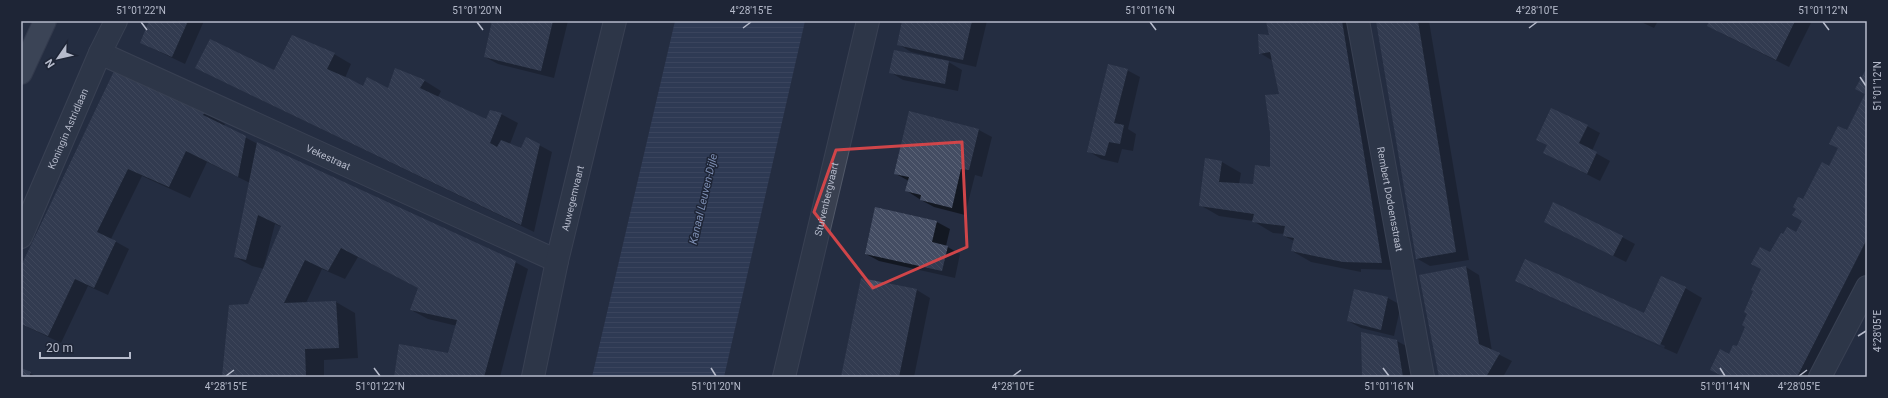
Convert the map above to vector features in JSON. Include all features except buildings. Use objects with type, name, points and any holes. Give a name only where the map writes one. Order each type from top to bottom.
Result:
[{"type":"main road","points":[[21,72],[45,21]]},
{"type":"street","name":"Koningin Astridlaan","points":[[21,237],[100,53],[116,21]]},
{"type":"street","name":"Auwegemvaart","points":[[533,377],[557,261],[615,21]]},
{"type":"street","name":"Stuivenbergvaart","points":[[784,377],[868,21]]},
{"type":"street","name":"Rembert Dodoensstraat","points":[[1358,21],[1423,377]]},
{"type":"street","name":"Vekestraat","points":[[100,53],[557,261]]},
{"type":"street","points":[[1820,377],[1867,287]]},
{"type":"highlighted area","points":[[962,142],[967,247],[873,288],[814,212],[836,150]]},
{"type":"water","name":"Kanaal Leuven-Dijle","points":[[675,21],[805,21],[724,377],[592,377]]}]
